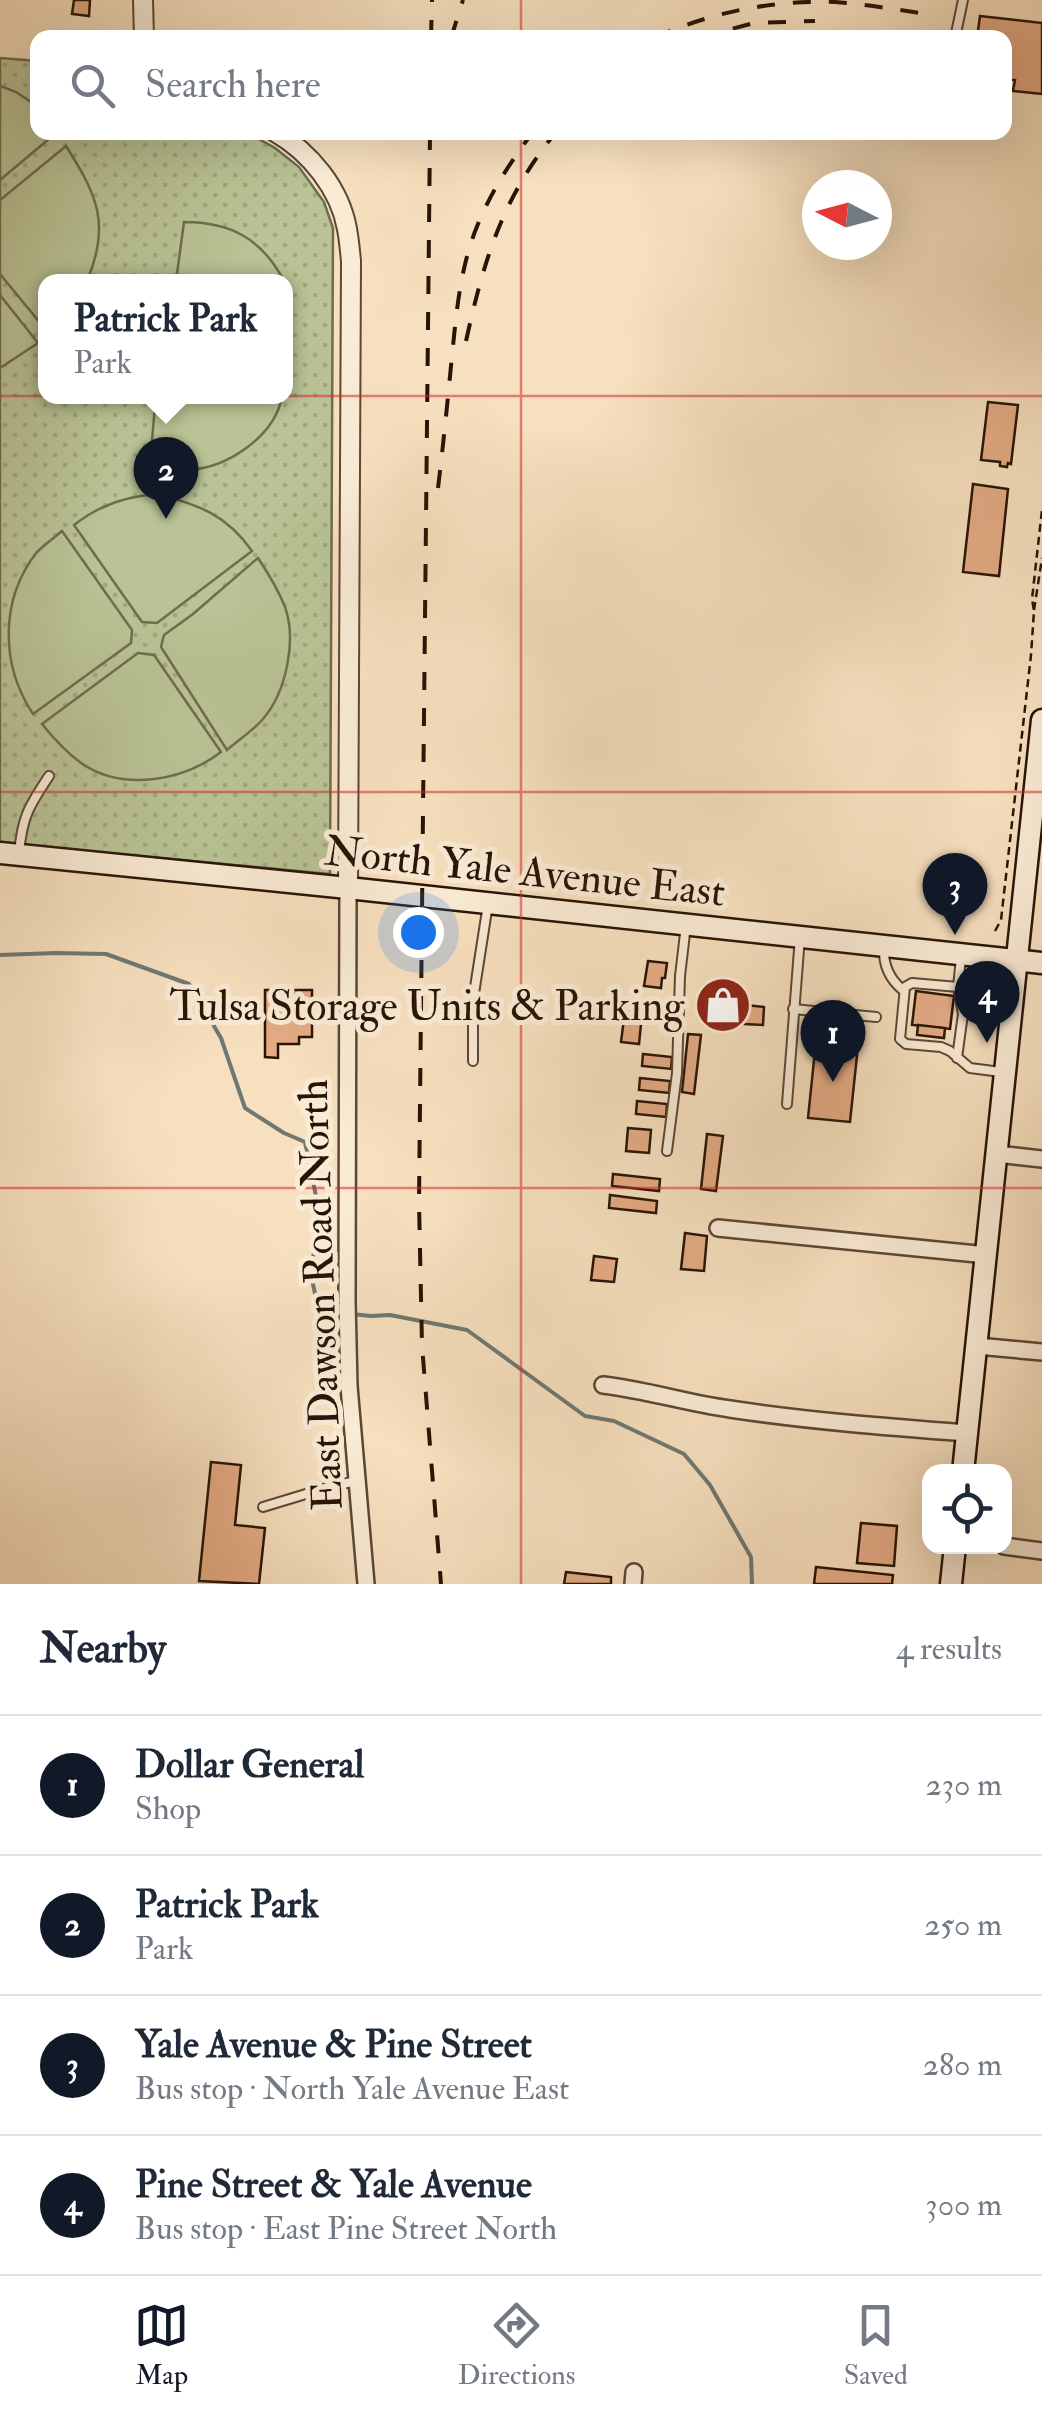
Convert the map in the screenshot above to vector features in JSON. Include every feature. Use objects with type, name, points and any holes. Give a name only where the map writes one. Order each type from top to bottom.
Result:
[{"type":"main road","points":[[964,1464],[1042,720]]},
{"type":"main road","name":"North Yale Avenue East","points":[[10,854],[1042,962]]},
{"type":"main road","points":[[951,1584],[954,1554]]},
{"type":"street","points":[[143,0],[144,30]]},
{"type":"street","name":"East Dawson Road North","points":[[288,140],[331,187],[342,208],[351,261],[347,1301],[356,1481],[366,1584]]},
{"type":"street","points":[[998,1154],[1042,1159]]},
{"type":"street","points":[[718,1228],[987,1255]]},
{"type":"street","points":[[978,1346],[1042,1352]]},
{"type":"street","points":[[602,1386],[765,1414],[967,1433]]},
{"type":"street","points":[[1012,1547],[1042,1550]]},
{"type":"lane","points":[[956,30],[963,0]]},
{"type":"lane","points":[[10,854],[26,810],[49,776]]},
{"type":"lane","points":[[473,1061],[473,1000],[488,904]]},
{"type":"lane","points":[[666,1151],[677,1073],[686,925]]},
{"type":"lane","points":[[787,1104],[800,937]]},
{"type":"lane","points":[[884,946],[885,966],[904,991]]},
{"type":"lane","points":[[957,1058],[962,1014],[958,987],[961,954]]},
{"type":"lane","points":[[958,987],[908,984],[900,1039],[906,1044],[941,1047],[970,1068],[1006,1072]]},
{"type":"lane","points":[[793,1009],[876,1017]]},
{"type":"lane","points":[[962,1014],[1012,1010]]},
{"type":"lane","points":[[263,1507],[356,1481]]},
{"type":"path","points":[[1034,611],[1032,598],[1042,510]]},
{"type":"path","points":[[994,931],[1001,920],[1042,558]]},
{"type":"green space","points":[[0,58],[30,60],[30,140],[261,140],[299,167],[324,202],[333,228],[330,874],[0,843]]},
{"type":"green space","points":[[0,86],[30,101],[30,140],[48,140],[0,180]]},
{"type":"green space","points":[[66,146],[93,195],[99,226],[89,274],[38,274],[38,320],[0,274],[0,200]]},
{"type":"green space","points":[[184,222],[216,225],[243,236],[266,254],[280,274],[177,274]]},
{"type":"green space","points":[[0,295],[38,343],[0,368]]},
{"type":"green space","points":[[280,404],[269,425],[247,448],[218,463],[183,470],[150,463],[155,406]]},
{"type":"green space","points":[[158,494],[211,513],[233,528],[252,551],[157,623],[142,622],[74,525],[114,503]]},
{"type":"green space","points":[[62,531],[132,630],[131,643],[33,714],[14,674],[11,611],[25,570],[37,552]]},
{"type":"green space","points":[[258,558],[285,607],[290,635],[287,666],[271,708],[227,750],[161,647],[164,635]]},
{"type":"green space","points":[[138,653],[154,655],[221,752],[171,776],[115,778],[81,763],[42,724]]},
{"type":"building","points":[[74,0],[90,0],[89,16],[72,14]]},
{"type":"building","points":[[980,16],[1042,23],[1042,94],[1013,91],[1012,30],[978,30]]},
{"type":"building","points":[[988,402],[1018,405],[1011,464],[1007,467],[1000,466],[1000,462],[981,460]]},
{"type":"building","points":[[973,484],[1008,489],[999,576],[963,572]]},
{"type":"building","points":[[648,961],[667,963],[661,988],[644,986]]},
{"type":"building","name":"Tulsa Storage Units & Parking","points":[[718,988],[732,990],[728,1023],[714,1021]]},
{"type":"building","points":[[265,990],[312,990],[312,1037],[299,1037],[299,1044],[278,1044],[278,1058],[265,1057]]},
{"type":"building","points":[[916,991],[954,996],[950,1029],[912,1025]]},
{"type":"building","points":[[746,1005],[764,1007],[763,1025],[744,1024]]},
{"type":"building","points":[[625,1011],[642,1014],[639,1044],[621,1042]]},
{"type":"building","points":[[918,1025],[945,1028],[944,1038],[917,1035]]},
{"type":"building","points":[[688,1034],[701,1035],[694,1094],[682,1092]]},
{"type":"building","points":[[816,1041],[858,1046],[850,1122],[808,1118]]},
{"type":"building","points":[[643,1054],[672,1057],[671,1069],[642,1066]]},
{"type":"building","points":[[640,1078],[670,1081],[669,1093],[639,1090]]},
{"type":"building","points":[[637,1101],[667,1104],[666,1117],[636,1114]]},
{"type":"building","points":[[628,1128],[651,1130],[649,1153],[626,1151]]},
{"type":"building","points":[[707,1134],[723,1136],[716,1191],[701,1189]]},
{"type":"building","points":[[613,1174],[660,1179],[659,1191],[612,1186]]},
{"type":"building","points":[[610,1195],[657,1201],[656,1213],[609,1208]]},
{"type":"building","points":[[685,1233],[707,1236],[704,1271],[681,1269]]},
{"type":"building","points":[[594,1256],[617,1259],[614,1282],[591,1280]]},
{"type":"building","points":[[211,1462],[241,1465],[235,1525],[265,1528],[259,1584],[199,1581]]},
{"type":"building","points":[[861,1523],[897,1526],[894,1566],[857,1563]]},
{"type":"building","points":[[816,1567],[893,1575],[892,1584],[814,1584]]},
{"type":"building","points":[[566,1572],[611,1577],[611,1584],[564,1584]]},
{"type":"waterway","points":[[0,955],[106,954],[189,984],[221,1038],[245,1108],[305,1142],[316,1196],[317,1239],[310,1271],[319,1311],[342,1313]]},
{"type":"waterway","points":[[351,1314],[390,1315],[467,1330],[585,1416],[614,1421],[684,1454],[710,1485],[751,1557],[752,1584]]},
{"type":"railway","points":[[431,30],[432,0]]},
{"type":"railway","points":[[454,30],[463,0]]},
{"type":"railway","points":[[674,30],[720,15],[789,3],[835,2],[928,14]]},
{"type":"railway","points":[[728,30],[754,23],[815,21]]},
{"type":"railway","points":[[430,140],[419,1202],[422,1345],[441,1584]]},
{"type":"railway","points":[[438,488],[466,258],[489,199],[527,140]]},
{"type":"railway","points":[[466,341],[498,231],[522,181],[550,140]]},
{"type":"place","name":"Patrick Park","points":[[166,519]]},
{"type":"place","name":"Yale Avenue & Pine Street","points":[[955,935]]},
{"type":"place","name":"Tulsa Storage Units & Parking","points":[[723,1005]]},
{"type":"place","name":"Pine Street & Yale Avenue","points":[[987,1043]]},
{"type":"place","name":"Dollar General","points":[[833,1082]]}]
